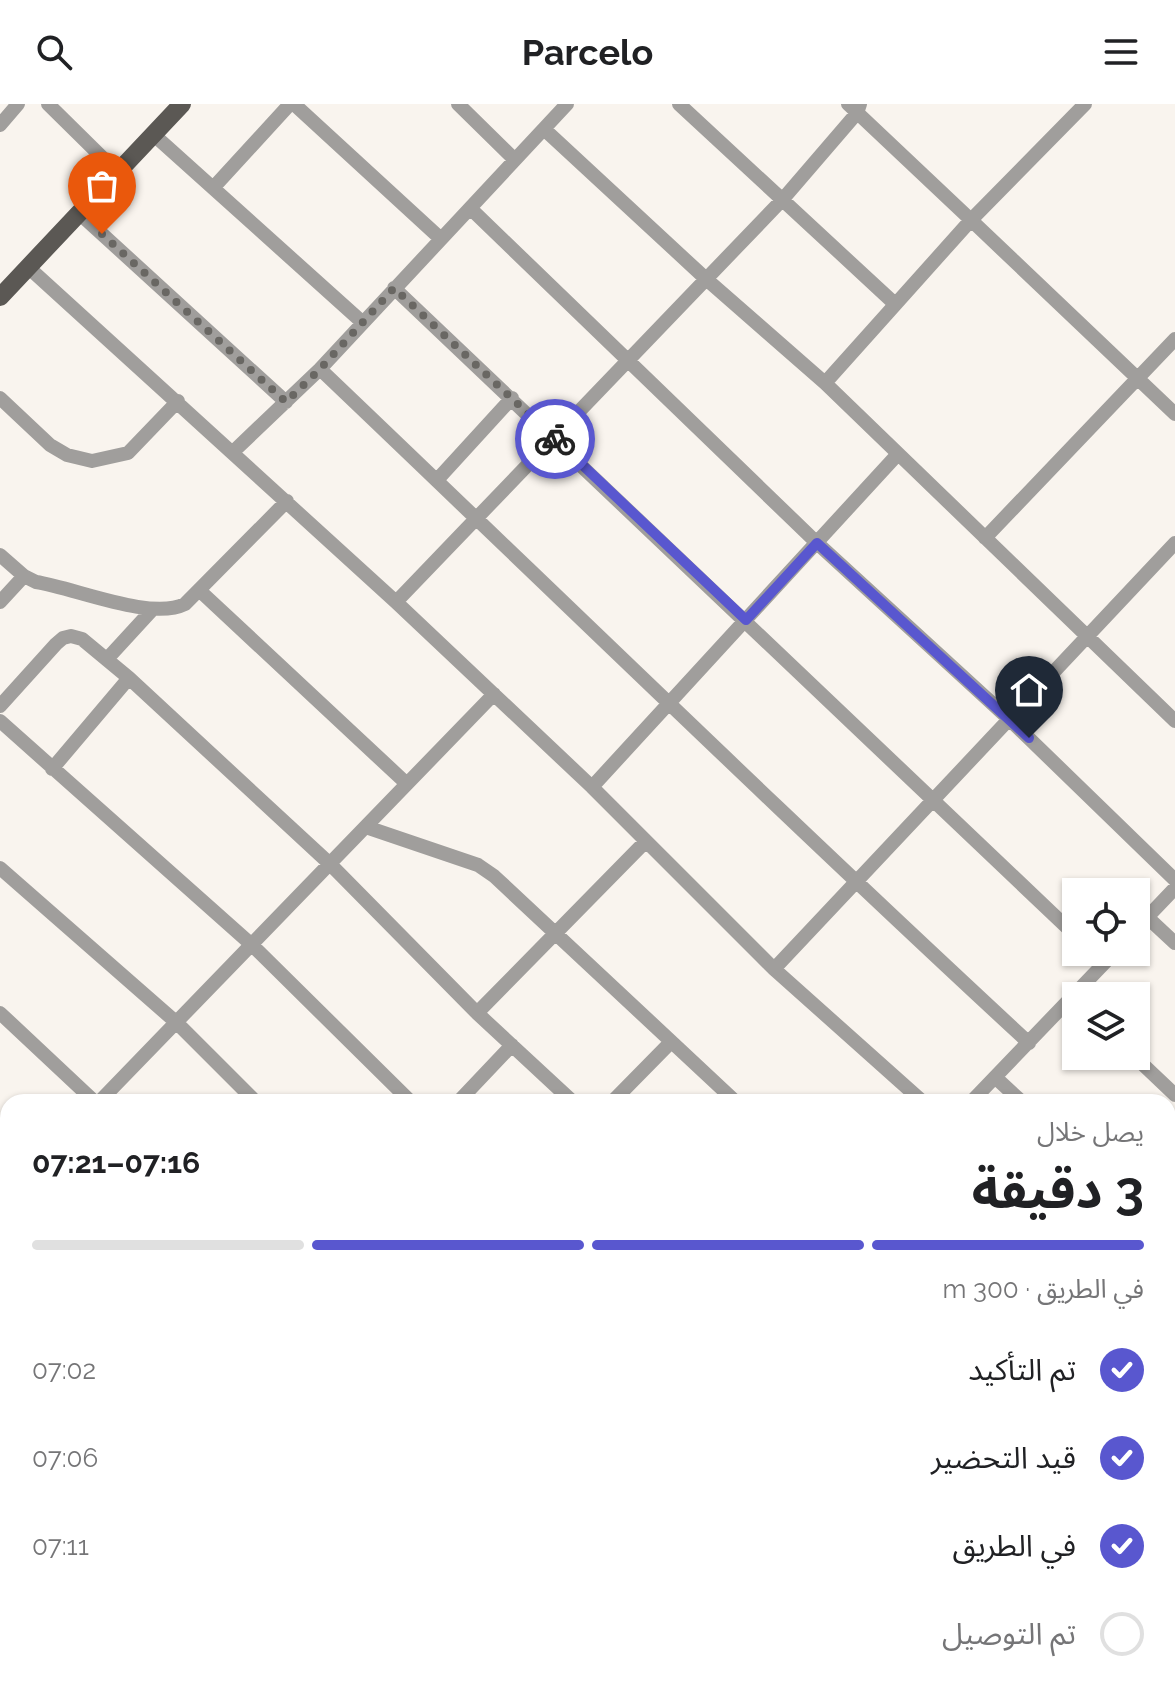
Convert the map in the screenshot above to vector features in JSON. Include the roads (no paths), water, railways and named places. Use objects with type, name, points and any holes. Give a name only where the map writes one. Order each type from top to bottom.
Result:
[{"type":"main road","points":[[0,297],[182,104]]},
{"type":"street","points":[[0,125],[18,104]]},
{"type":"street","points":[[48,104],[118,173]]},
{"type":"street","points":[[213,188],[292,104],[441,239]]},
{"type":"street","points":[[458,104],[514,159]]},
{"type":"street","points":[[234,451],[320,369],[567,104]]},
{"type":"street","points":[[679,104],[895,304]]},
{"type":"street","points":[[825,383],[971,220],[1085,104]]},
{"type":"street","points":[[396,602],[783,199],[855,107],[1175,414]]},
{"type":"street","points":[[544,129],[705,278],[825,383],[1175,721]]},
{"type":"street","points":[[154,135],[362,322]]},
{"type":"street","points":[[470,208],[817,543],[1008,718],[1175,880]]},
{"type":"street","points":[[79,213],[286,402]]},
{"type":"street","points":[[28,267],[234,451],[396,602],[592,787],[774,969],[914,1094]]},
{"type":"street","points":[[394,288],[1062,923]]},
{"type":"street","points":[[985,538],[1175,339]]},
{"type":"street","points":[[320,369],[856,883],[1029,1043]]},
{"type":"street","points":[[0,398],[50,445],[67,455],[92,461],[128,453],[178,401]]},
{"type":"street","points":[[437,480],[512,398]]},
{"type":"street","points":[[592,787],[897,455]]},
{"type":"street","points":[[0,555],[24,576],[36,582],[152,610],[175,609],[185,604],[287,501]]},
{"type":"street","points":[[774,969],[1175,543]]},
{"type":"street","points":[[1164,555],[1175,567]]},
{"type":"street","points":[[0,602],[24,576]]},
{"type":"street","points":[[199,590],[407,784]]},
{"type":"street","points":[[107,659],[152,610]]},
{"type":"street","points":[[0,706],[63,638],[82,639],[129,678],[330,864],[477,1013],[564,1094]]},
{"type":"street","points":[[52,769],[129,678]]},
{"type":"street","points":[[105,1094],[494,694]]},
{"type":"street","points":[[0,721],[252,945],[403,1094]]},
{"type":"street","points":[[366,827],[478,865],[494,876],[727,1094]]},
{"type":"street","points":[[477,1013],[646,841]]},
{"type":"street","points":[[0,868],[177,1023],[248,1094]]},
{"type":"street","points":[[1150,914],[1175,888]]},
{"type":"street","points":[[1150,920],[1175,943]]},
{"type":"street","points":[[1089,982],[1102,966]]},
{"type":"street","points":[[979,1094],[1062,1011]]},
{"type":"street","points":[[0,1013],[88,1094]]},
{"type":"street","points":[[620,1094],[671,1042]]},
{"type":"street","points":[[466,1094],[512,1045]]},
{"type":"street","points":[[1149,1070],[1174,1094]]},
{"type":"street","points":[[996,1078],[1013,1094]]}]
